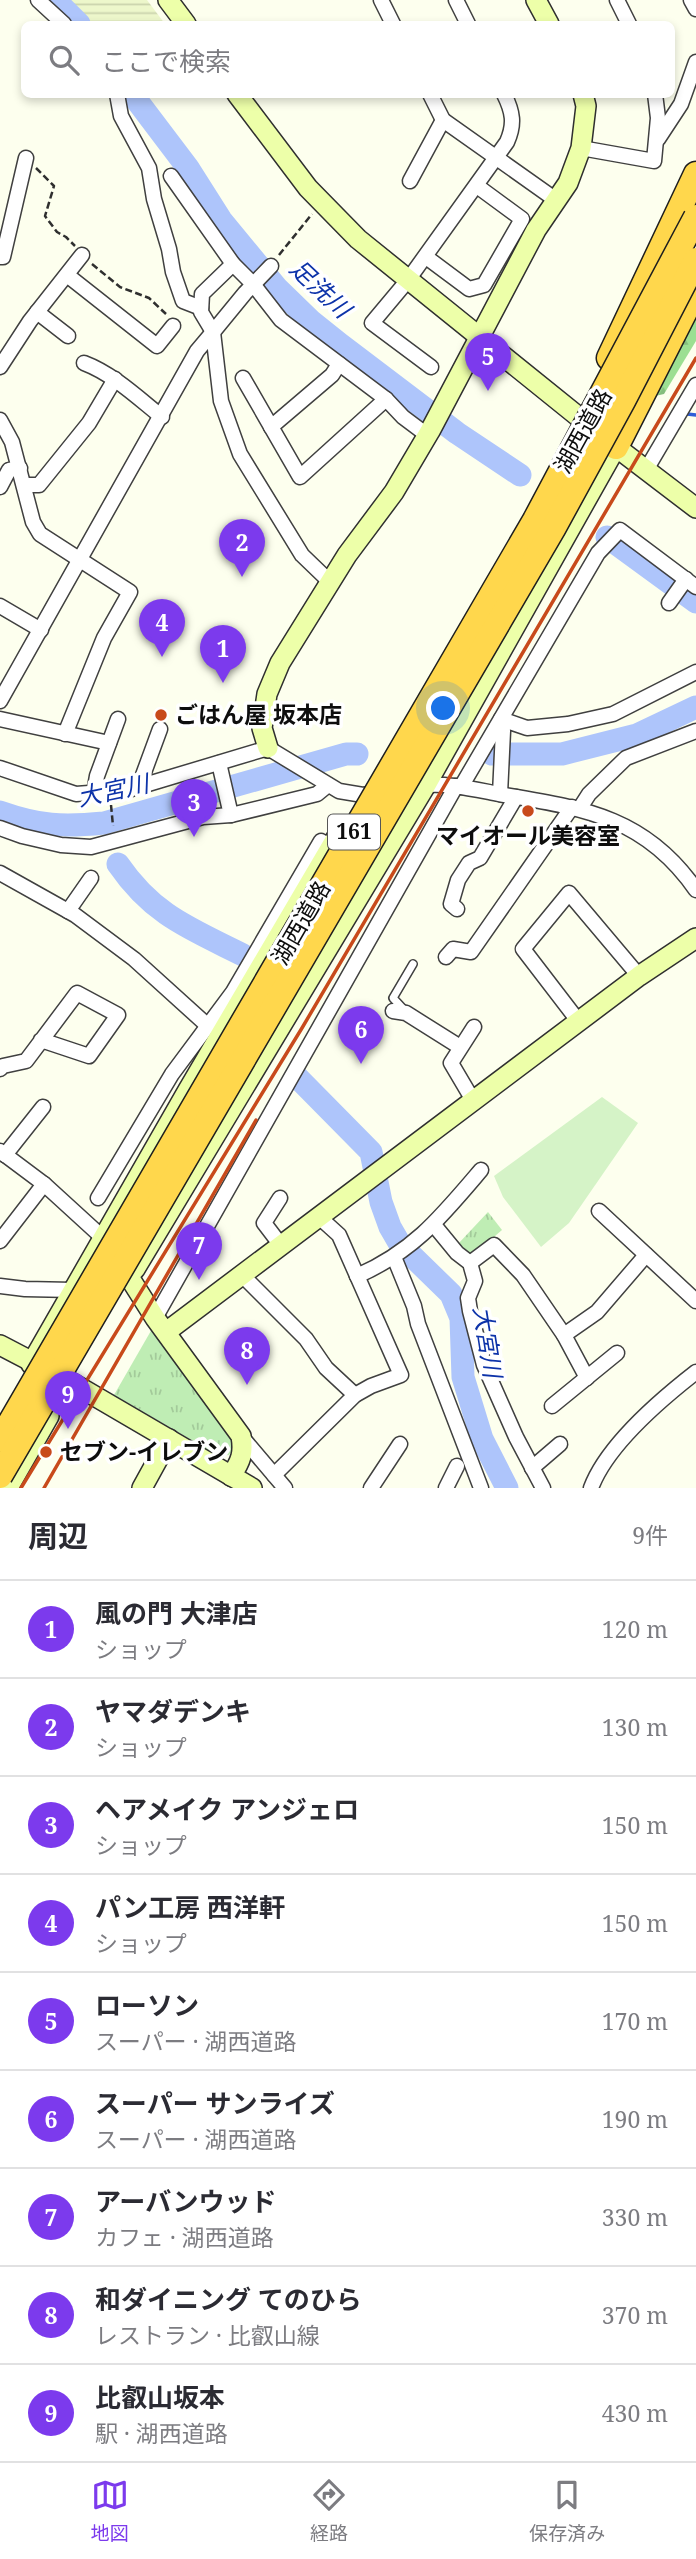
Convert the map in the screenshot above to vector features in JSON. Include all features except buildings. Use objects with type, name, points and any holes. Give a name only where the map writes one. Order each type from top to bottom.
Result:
[{"type":"highway","points":[[580,419],[696,174]]},
{"type":"highway","name":"湖西道路","points":[[0,1440],[529,530],[696,218]]},
{"type":"highway","name":"湖西道路","points":[[0,1476],[552,529],[623,401],[696,260]]},
{"type":"highway","points":[[616,447],[696,290]]},
{"type":"street","points":[[38,0],[61,21]]},
{"type":"street","points":[[380,0],[391,21]]},
{"type":"street","points":[[456,0],[466,21]]},
{"type":"street","points":[[537,0],[548,21]]},
{"type":"street","points":[[617,0],[628,21]]},
{"type":"street","points":[[691,0],[696,9]]},
{"type":"street","points":[[173,2],[184,21]]},
{"type":"street","points":[[657,140],[681,104],[696,62]]},
{"type":"street","points":[[118,98],[121,116],[149,169],[154,199],[183,301],[201,308]]},
{"type":"street","points":[[240,98],[309,188],[358,239],[580,419],[696,508]]},
{"type":"street","points":[[432,98],[443,120],[556,200]]},
{"type":"street","points":[[431,367],[372,323],[426,257],[497,158],[512,130],[513,118],[506,98]]},
{"type":"street","points":[[584,98],[586,106],[581,148],[576,165],[536,230],[429,433],[394,492],[329,582],[280,663],[267,694],[262,728],[271,751],[339,791],[363,795],[426,785],[459,787],[576,808],[625,825],[653,842],[681,868],[696,890]]},
{"type":"street","points":[[581,148],[654,161],[658,118],[656,98]]},
{"type":"street","points":[[410,181],[443,120]]},
{"type":"street","points":[[0,257],[3,257],[26,158]]},
{"type":"street","points":[[171,176],[233,264],[255,282],[281,320],[386,399],[403,417],[429,433]]},
{"type":"street","points":[[426,257],[469,289],[484,285],[522,219],[477,186]]},
{"type":"street","points":[[0,367],[37,312],[82,255]]},
{"type":"street","points":[[233,264],[202,294],[201,312],[213,332],[221,401],[240,454],[302,555],[329,582]]},
{"type":"street","points":[[0,701],[197,351],[271,266]]},
{"type":"street","points":[[66,275],[157,346],[173,326]]},
{"type":"street","points":[[37,312],[68,336]]},
{"type":"street","points":[[84,363],[115,379],[162,416]]},
{"type":"street","points":[[271,427],[332,375],[339,364]]},
{"type":"street","points":[[243,378],[300,477],[386,399]]},
{"type":"street","points":[[24,485],[40,485],[89,423],[115,379]]},
{"type":"street","points":[[646,470],[696,385]]},
{"type":"street","points":[[0,1416],[133,1185],[237,995],[363,795],[580,419]]},
{"type":"street","points":[[0,420],[12,442],[33,522],[40,534],[130,592],[104,638],[65,734]]},
{"type":"street","points":[[8,1488],[130,1278],[426,785],[616,447]]},
{"type":"street","points":[[0,487],[9,470],[20,468]]},
{"type":"street","points":[[161,1325],[459,787],[502,725],[598,553],[620,530],[691,583],[669,603]]},
{"type":"street","points":[[0,606],[41,629]]},
{"type":"street","points":[[502,725],[527,728],[568,724],[613,714],[696,672]]},
{"type":"street","points":[[0,719],[109,743]]},
{"type":"street","points":[[94,793],[97,776],[118,719]]},
{"type":"street","points":[[500,794],[502,725]]},
{"type":"street","points":[[139,786],[160,729]]},
{"type":"street","points":[[446,957],[453,949],[471,952],[576,808],[626,758],[696,731]]},
{"type":"street","points":[[0,768],[76,794],[94,793],[128,790],[219,763],[271,751]]},
{"type":"street","points":[[219,763],[231,815]]},
{"type":"street","points":[[0,828],[61,845],[91,847],[203,817],[231,815],[317,794],[327,784]]},
{"type":"street","points":[[457,909],[451,904],[458,880],[469,863],[480,858],[516,797]]},
{"type":"street","points":[[0,873],[68,911],[134,958],[208,1026]]},
{"type":"street","points":[[68,911],[91,878]]},
{"type":"street","points":[[579,1022],[523,949],[569,893],[639,976]]},
{"type":"street","points":[[161,1325],[241,1275],[639,976],[696,938]]},
{"type":"street","points":[[0,1069],[26,1061],[41,1040],[77,993],[117,1015],[89,1056],[41,1040]]},
{"type":"street","points":[[98,1198],[172,1074],[208,1026],[237,995]]},
{"type":"street","points":[[400,1012],[460,1047]]},
{"type":"street","points":[[474,1027],[451,1063],[474,1102]]},
{"type":"street","points":[[43,1107],[2,1153],[44,1184],[102,1237],[241,1436],[285,1488]]},
{"type":"street","points":[[356,1276],[385,1264],[434,1225],[481,1170]]},
{"type":"street","points":[[113,1174],[133,1185]]},
{"type":"street","points":[[0,1241],[44,1184]]},
{"type":"street","points":[[280,1198],[264,1223],[280,1244]]},
{"type":"street","points":[[599,1211],[696,1301]]},
{"type":"street","points":[[274,1475],[355,1395],[401,1375],[338,1235],[318,1216]]},
{"type":"street","points":[[434,1225],[470,1263],[475,1280],[468,1298],[484,1365],[542,1488]]},
{"type":"street","points":[[470,1263],[494,1245],[523,1275],[564,1335],[587,1378]]},
{"type":"street","points":[[564,1335],[597,1312],[646,1255]]},
{"type":"street","points":[[394,1257],[418,1305],[418,1324],[481,1488]]},
{"type":"street","points":[[241,1275],[306,1339],[326,1367],[355,1395]]},
{"type":"street","points":[[0,1286],[73,1290]]},
{"type":"street","points":[[0,1345],[69,1381],[252,1488]]},
{"type":"street","points":[[552,1406],[617,1353]]},
{"type":"street","points":[[591,1488],[600,1465],[619,1443],[696,1372]]},
{"type":"street","points":[[231,1476],[240,1464],[244,1452],[241,1436]]},
{"type":"street","points":[[142,1488],[169,1440]]},
{"type":"street","points":[[371,1488],[400,1444]]},
{"type":"street","points":[[532,1468],[560,1444]]},
{"type":"street","points":[[446,1488],[457,1466]]},
{"type":"lane","points":[[400,1012],[393,998],[413,964]]},
{"type":"path","points":[[271,266],[316,209]]},
{"type":"path","points":[[110,804],[114,828]]},
{"type":"green space","points":[[65,0],[147,0],[163,21],[84,21]]},
{"type":"green space","points":[[696,311],[696,341],[664,394],[655,396]]},
{"type":"green space","points":[[602,1097],[638,1123],[569,1223],[541,1247],[503,1197],[494,1176]]},
{"type":"green space","points":[[488,1212],[502,1230],[473,1255],[465,1255],[458,1244]]},
{"type":"green space","points":[[152,1329],[234,1440],[234,1448],[229,1455],[219,1456],[114,1395]]},
{"type":"waterway","name":"足洗川","points":[[55,0],[76,21]]},
{"type":"waterway","name":"足洗川","points":[[135,98],[188,168],[221,220],[277,288],[341,345],[457,433],[520,475]]},
{"type":"waterway","points":[[687,414],[696,415]]},
{"type":"waterway","name":"足洗川","points":[[607,537],[696,602]]},
{"type":"waterway","name":"大宮川","points":[[492,754],[562,754],[637,735],[696,707]]},
{"type":"waterway","name":"大宮川","points":[[0,812],[51,824],[104,823],[346,754],[357,754]]},
{"type":"waterway","name":"大宮川","points":[[118,864],[159,908],[189,928],[243,955]]},
{"type":"waterway","name":"大宮川","points":[[297,1077],[371,1152],[381,1202],[390,1227],[401,1246]]},
{"type":"waterway","name":"大宮川","points":[[412,1256],[451,1294],[461,1318],[463,1377],[482,1439],[507,1488]]},
{"type":"railway","points":[[21,1488],[302,1028],[696,358]]},
{"type":"railway","points":[[44,1488],[256,1120]]},
{"type":"place","name":"ローソン","points":[[488,391]]},
{"type":"place","name":"ヤマダデンキ","points":[[242,577]]},
{"type":"place","name":"パン工房 西洋軒","points":[[162,657]]},
{"type":"place","name":"風の門 大津店","points":[[223,683]]},
{"type":"place","name":"ごはん屋 坂本店","points":[[161,715]]},
{"type":"place","name":"マイオール美容室","points":[[528,811]]},
{"type":"place","name":"ヘアメイク アンジェロ","points":[[194,837]]},
{"type":"place","name":"スーパー サンライズ","points":[[361,1064]]},
{"type":"place","name":"アーバンウッド","points":[[199,1280]]},
{"type":"place","name":"和ダイニング てのひら","points":[[247,1385]]},
{"type":"place","name":"比叡山坂本","points":[[68,1429]]},
{"type":"place","name":"セブン-イレブン","points":[[46,1452]]}]
